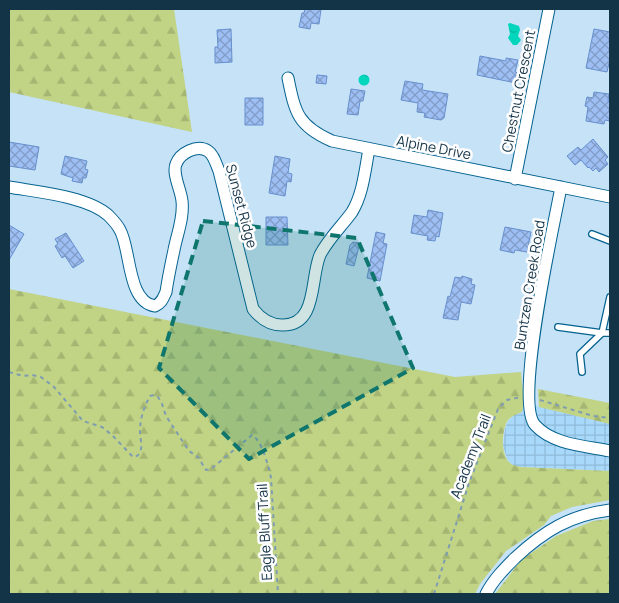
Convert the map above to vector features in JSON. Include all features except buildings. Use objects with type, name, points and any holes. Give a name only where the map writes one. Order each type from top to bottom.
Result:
[{"type":"street","name":"Chestnut Crescent","points":[[516,179],[549,9]]},
{"type":"street","name":"Alpine Drive","points":[[288,78],[294,107],[304,122],[313,131],[332,142],[610,197]]},
{"type":"street","name":"Sunset Ridge","points":[[9,187],[87,202],[107,214],[120,230],[135,285],[143,300],[155,306],[163,300],[166,292],[181,220],[182,200],[175,174],[176,162],[184,153],[191,150],[198,149],[209,152],[218,171],[253,309],[258,316],[268,322],[287,325],[299,321],[308,309],[317,263],[328,243],[356,203],[369,149]]},
{"type":"street","name":"Buntzen Creek Road","points":[[561,188],[536,317],[529,413],[535,425],[546,434],[560,440],[610,451]]},
{"type":"street","points":[[486,594],[507,566],[536,539],[574,518],[610,510]]},
{"type":"lane","points":[[592,234],[610,241]]},
{"type":"lane","points":[[582,372],[580,354],[602,333],[610,297]]},
{"type":"lane","points":[[558,327],[602,333],[610,332]]},
{"type":"path","name":"Eagle Bluff Trail","points":[[9,372],[23,376],[41,377],[54,387],[83,421],[102,427],[133,457],[138,456],[140,452],[142,414],[150,396],[154,395],[162,404],[166,416],[189,451],[198,457],[206,470],[211,469],[252,435],[255,436],[272,478],[278,594]]},
{"type":"path","name":"Academy Trail","points":[[434,594],[469,483],[498,409],[507,400],[518,397],[529,398],[593,416],[610,418]]},
{"type":"highlighted area","points":[[203,221],[357,238],[413,368],[249,459],[159,368]]},
{"type":"shaded area","points":[[524,403],[610,424],[610,471],[512,465],[507,459],[503,446],[505,429],[508,421],[514,415],[522,412]]},
{"type":"green space","points":[[9,9],[174,9],[192,132],[9,92]]},
{"type":"green space","points":[[9,289],[455,377],[521,372],[524,403],[522,412],[508,420],[503,437],[504,451],[509,462],[521,467],[610,471],[610,500],[572,507],[551,516],[544,525],[506,551],[480,584],[475,594],[9,594]]},
{"type":"green space","points":[[538,389],[610,403],[610,424],[539,407]]},
{"type":"green space","points":[[610,519],[610,594],[495,594],[521,560],[556,536],[593,521]]},
{"type":"water","points":[[508,24],[519,26],[518,36],[521,40],[517,45],[513,45],[508,38],[510,34]]},
{"type":"water","points":[[364,74],[370,80],[364,86],[358,80]]}]
